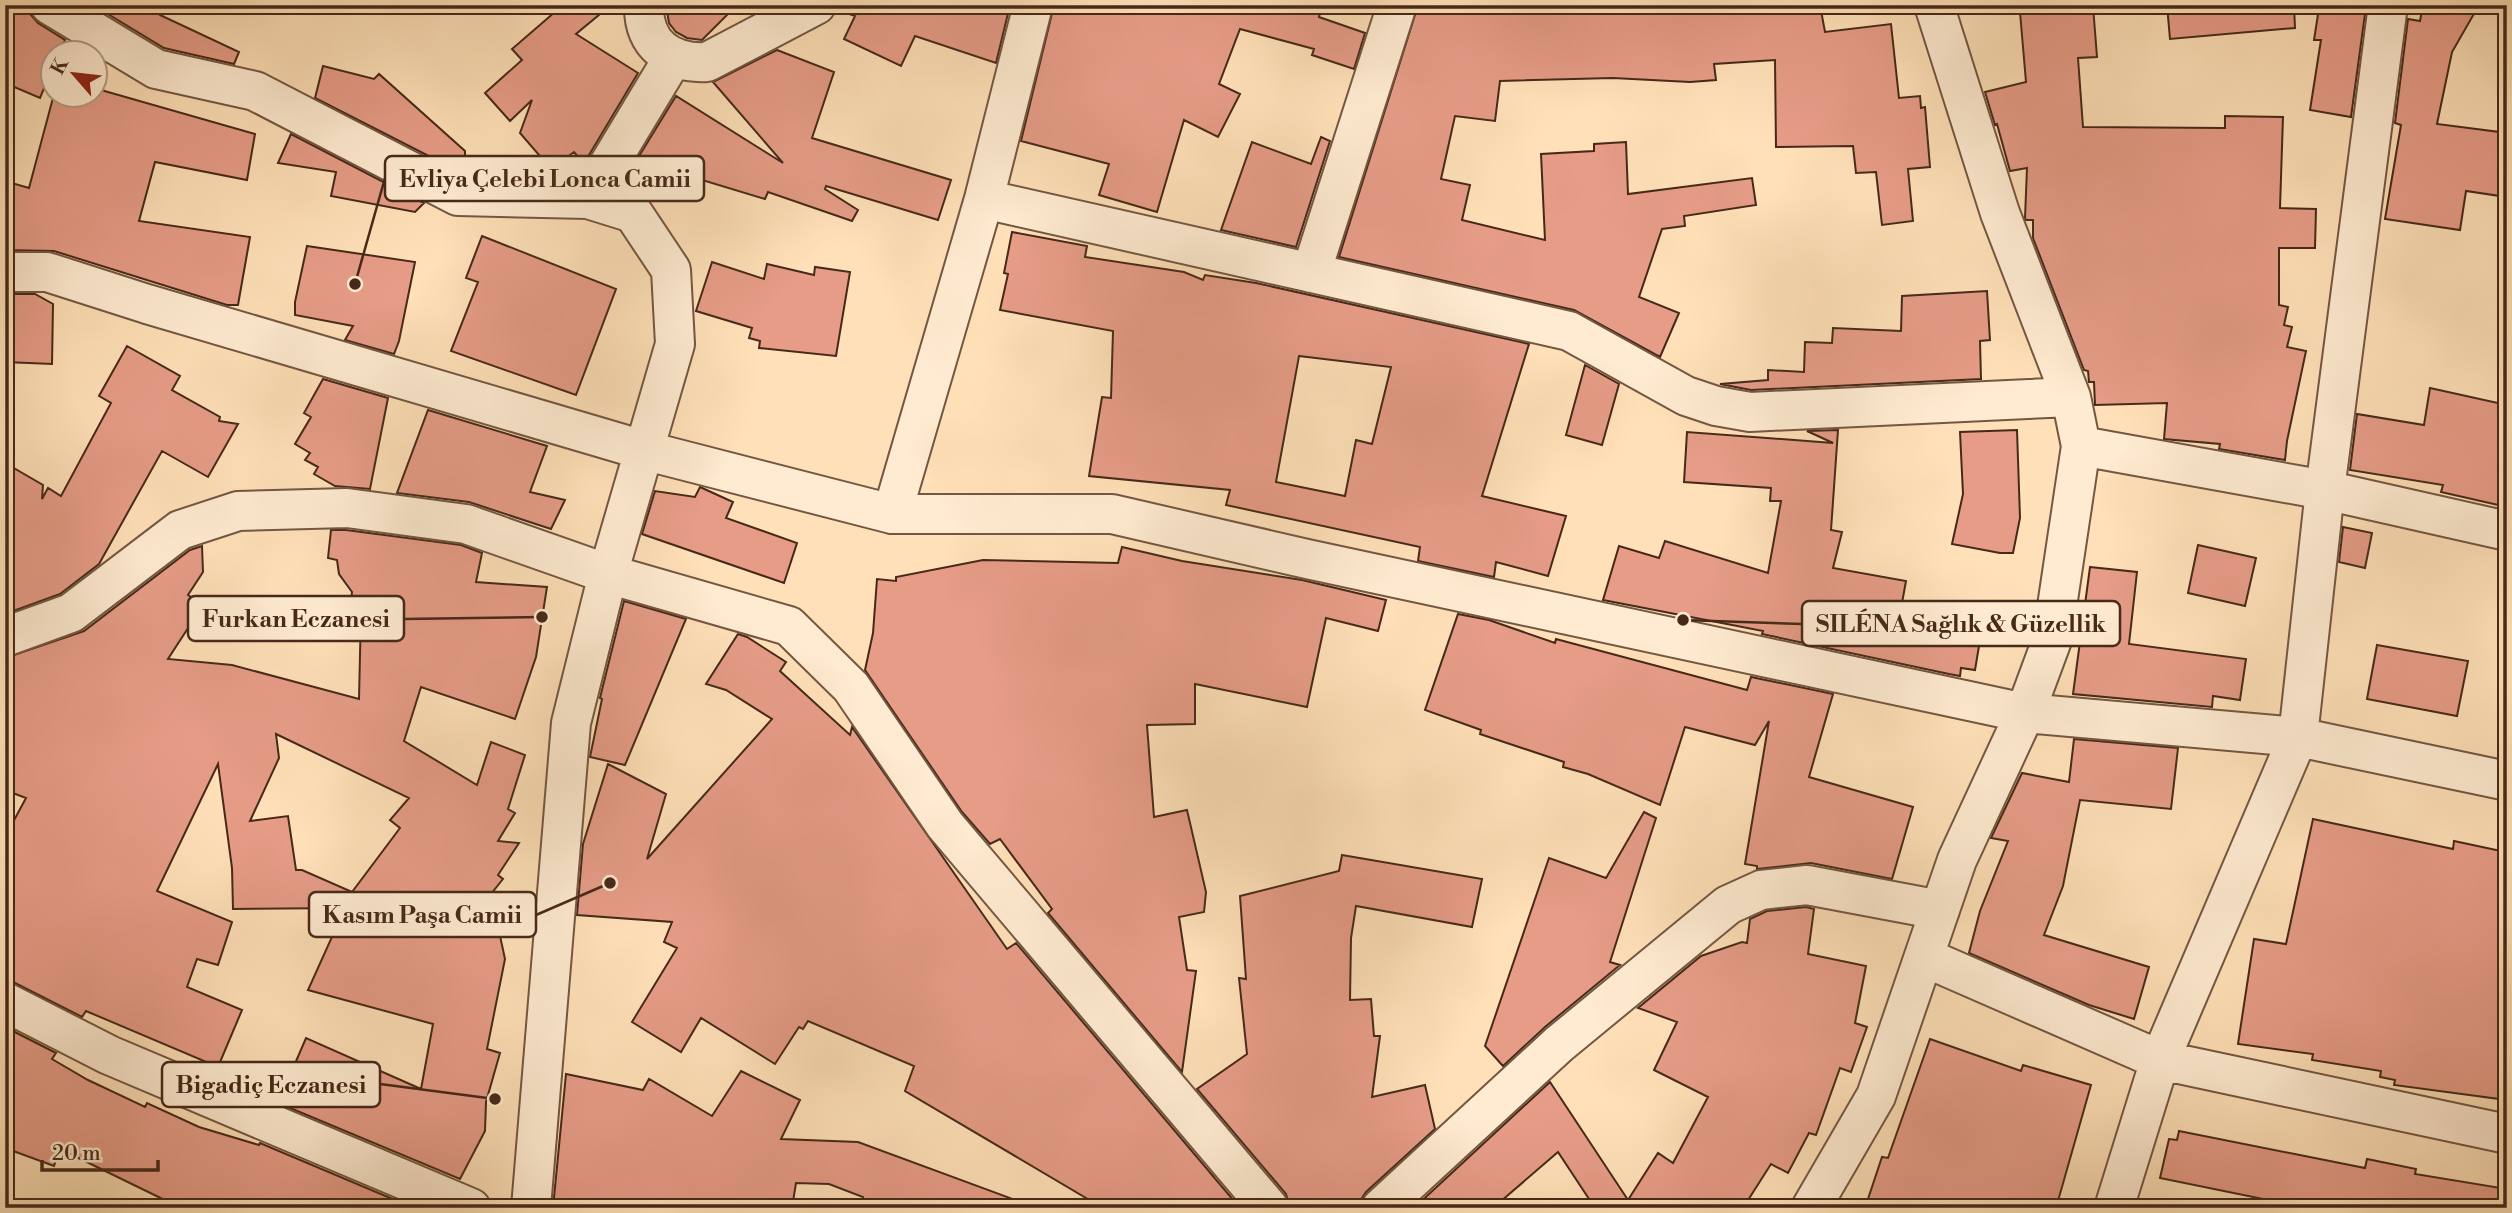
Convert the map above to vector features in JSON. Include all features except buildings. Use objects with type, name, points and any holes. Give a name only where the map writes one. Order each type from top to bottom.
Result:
[{"type":"street","points":[[50,5],[156,69],[255,91],[458,196],[589,199],[634,213],[671,270],[675,344],[608,574],[571,723],[531,1208]]},
{"type":"street","points":[[644,5],[648,33],[659,48],[673,58],[691,63],[707,62],[816,5]]},
{"type":"street","points":[[892,514],[984,200],[1033,5]]},
{"type":"street","points":[[1311,273],[1397,5]]},
{"type":"street","points":[[1811,1208],[1876,1096],[1957,860],[2025,713],[2052,639],[2081,446],[2071,397],[2000,214],[1934,5]]},
{"type":"street","points":[[2114,1208],[2160,1060],[2298,737],[2325,490],[2388,5]]},
{"type":"street","points":[[589,199],[673,58]]},
{"type":"street","points":[[984,200],[1569,331],[1686,396],[1716,406],[1750,412],[2071,397]]},
{"type":"street","points":[[5,272],[47,272],[160,308],[643,450],[892,514],[1112,514],[1307,559],[2025,713],[2298,737],[2507,781]]},
{"type":"street","points":[[2081,446],[2325,490],[2507,531]]},
{"type":"street","points":[[5,637],[71,613],[180,530],[238,511],[348,508],[466,524],[608,574],[789,626],[851,687],[945,825],[1269,1208]]},
{"type":"street","points":[[1381,1208],[1559,1044],[1728,905],[1761,890],[1807,885],[1940,910]]},
{"type":"street","points":[[1924,957],[2160,1060],[2507,1134]]},
{"type":"street","points":[[5,1002],[109,1055],[471,1208]]},
{"type":"place","name":"Evliya Çelebi Lonca Camii","points":[[355,284]]},
{"type":"place","name":"Furkan Eczanesi","points":[[542,617]]},
{"type":"place","name":"SILÉNA Sağlık & Güzellik","points":[[1683,620]]},
{"type":"place","name":"Kasım Paşa Camii","points":[[610,883]]},
{"type":"place","name":"Bigadiç Eczanesi","points":[[495,1099]]}]
